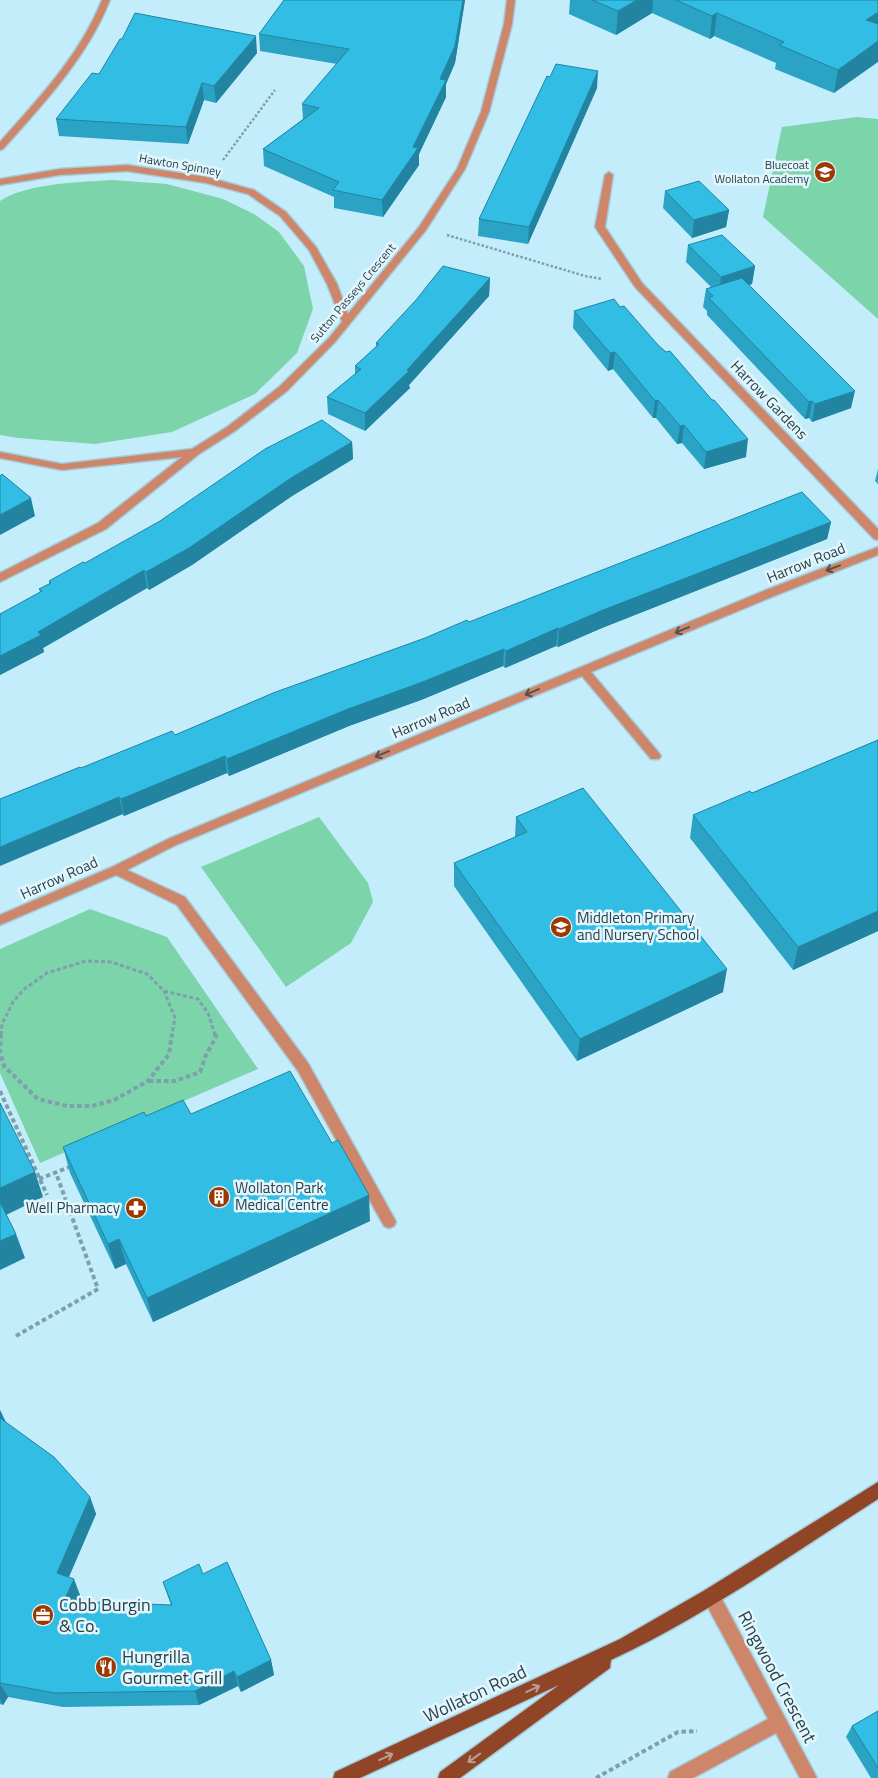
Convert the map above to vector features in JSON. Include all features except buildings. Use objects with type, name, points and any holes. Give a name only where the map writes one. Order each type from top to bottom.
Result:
[{"type":"main road","name":"Wollaton Road","points":[[342,1778],[626,1645],[711,1596],[878,1490]]},
{"type":"main road","name":"Wollaton Road","points":[[446,1778],[626,1645]]},
{"type":"street","points":[[0,147],[74,59],[103,11],[106,0]]},
{"type":"street","name":"Sutton Passeys Crescent","points":[[0,578],[102,526],[195,452],[230,429],[283,389],[332,340],[423,228],[461,168],[485,112],[508,24],[511,0]]},
{"type":"street","name":"Hawton Spinney","points":[[0,182],[60,172],[127,168],[207,180],[251,192],[283,214],[313,249],[332,284],[346,323]]},
{"type":"street","name":"Harrow Gardens","points":[[609,175],[600,227],[638,285],[878,536]]},
{"type":"street","points":[[0,455],[62,467],[195,452]]},
{"type":"street","name":"Harrow Road","points":[[0,920],[116,870],[172,842],[770,593],[878,550]]},
{"type":"street","points":[[584,671],[655,756]]},
{"type":"street","points":[[116,870],[180,900],[303,1067],[389,1222]]},
{"type":"street","name":"Ringwood Crescent","points":[[711,1596],[808,1778]]},
{"type":"street","points":[[676,1778],[779,1722]]},
{"type":"path","points":[[207,180],[275,90]]},
{"type":"path","points":[[423,228],[585,276],[638,285]]},
{"type":"path","points":[[86,961],[111,962],[147,974],[164,990],[175,1018],[169,1054],[148,1081],[114,1100],[92,1106],[67,1106],[38,1098],[2,1067],[0,1052],[2,1024],[13,1002],[23,990],[47,973],[86,961]]},
{"type":"path","points":[[148,1081],[165,1084],[190,1078],[200,1072],[206,1055],[216,1037],[208,1013],[198,999],[164,990]]},
{"type":"path","points":[[0,1091],[47,1195]]},
{"type":"path","points":[[39,1179],[74,1165]]},
{"type":"path","points":[[16,1336],[98,1289],[56,1173]]},
{"type":"green space","points":[[857,117],[878,119],[878,319],[763,217],[782,127]]},
{"type":"green space","points":[[113,180],[167,184],[223,199],[254,214],[279,232],[304,266],[313,309],[297,353],[255,394],[172,432],[95,444],[0,435],[0,201],[25,190],[55,184]]},
{"type":"green space","points":[[319,817],[368,883],[373,902],[351,943],[286,987],[201,867]]},
{"type":"green space","points":[[90,909],[167,937],[258,1069],[40,1163],[0,1073],[0,949]]},
{"type":"place","name":"Bluecoat Wollaton Academy","points":[[825,172]]},
{"type":"place","name":"Middleton Primary and Nursery School","points":[[561,927]]},
{"type":"place","name":"Wollaton Park Medical Centre","points":[[219,1197]]},
{"type":"place","name":"Well Pharmacy","points":[[136,1208]]},
{"type":"place","name":"Cobb Burgin & Co.","points":[[43,1615]]},
{"type":"place","name":"Hungrilla Gourmet Grill","points":[[106,1667]]}]
